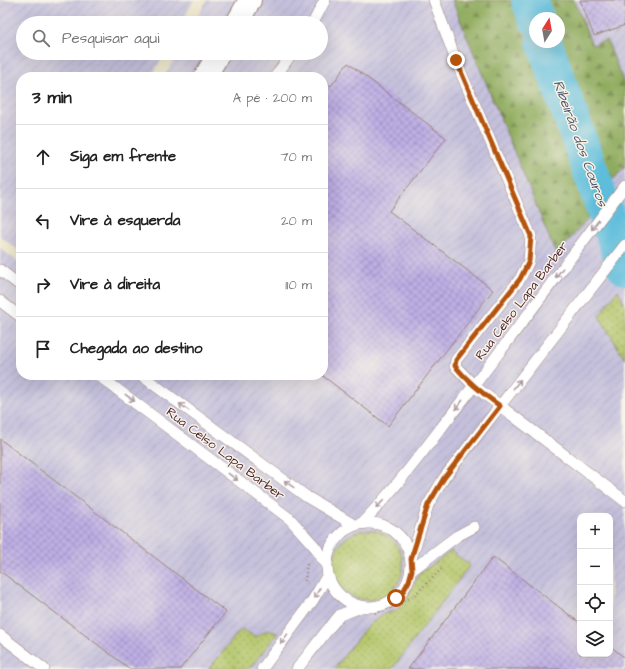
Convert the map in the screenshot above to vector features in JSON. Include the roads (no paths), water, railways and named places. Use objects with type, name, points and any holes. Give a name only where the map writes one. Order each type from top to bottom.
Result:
[{"type":"street","points":[[241,16],[250,0]]},
{"type":"street","points":[[208,72],[215,60]]},
{"type":"lane","points":[[317,16],[325,0]]},
{"type":"lane","points":[[434,0],[456,60],[531,236],[529,261],[520,279],[456,360],[455,366],[474,386],[625,501]]},
{"type":"lane","points":[[279,72],[287,60]]},
{"type":"lane","name":"Rua Celso Lapa Barber","points":[[148,380],[308,497],[358,524],[385,499],[474,386],[625,186]]},
{"type":"lane","points":[[297,669],[340,615],[361,607],[387,604],[404,590],[409,581],[411,565],[428,505],[444,478],[625,245]]},
{"type":"lane","points":[[0,270],[16,282]]},
{"type":"lane","points":[[0,301],[16,313]]},
{"type":"lane","name":"Rua Celso Lapa Barber","points":[[105,380],[290,519],[316,548],[327,570]]},
{"type":"lane","points":[[262,669],[313,600],[327,570],[328,552],[334,540],[343,531],[358,524],[376,523],[388,528],[400,535],[407,546],[411,565]]},
{"type":"lane","points":[[411,565],[474,527]]},
{"type":"lane","points":[[327,570],[334,590],[346,601],[361,607]]},
{"type":"lane","points":[[0,635],[44,669]]},
{"type":"waterway","name":"Ribeirão dos Couros","points":[[529,0],[534,12]]},
{"type":"waterway","name":"Ribeirão dos Couros","points":[[546,48],[625,267]]}]
